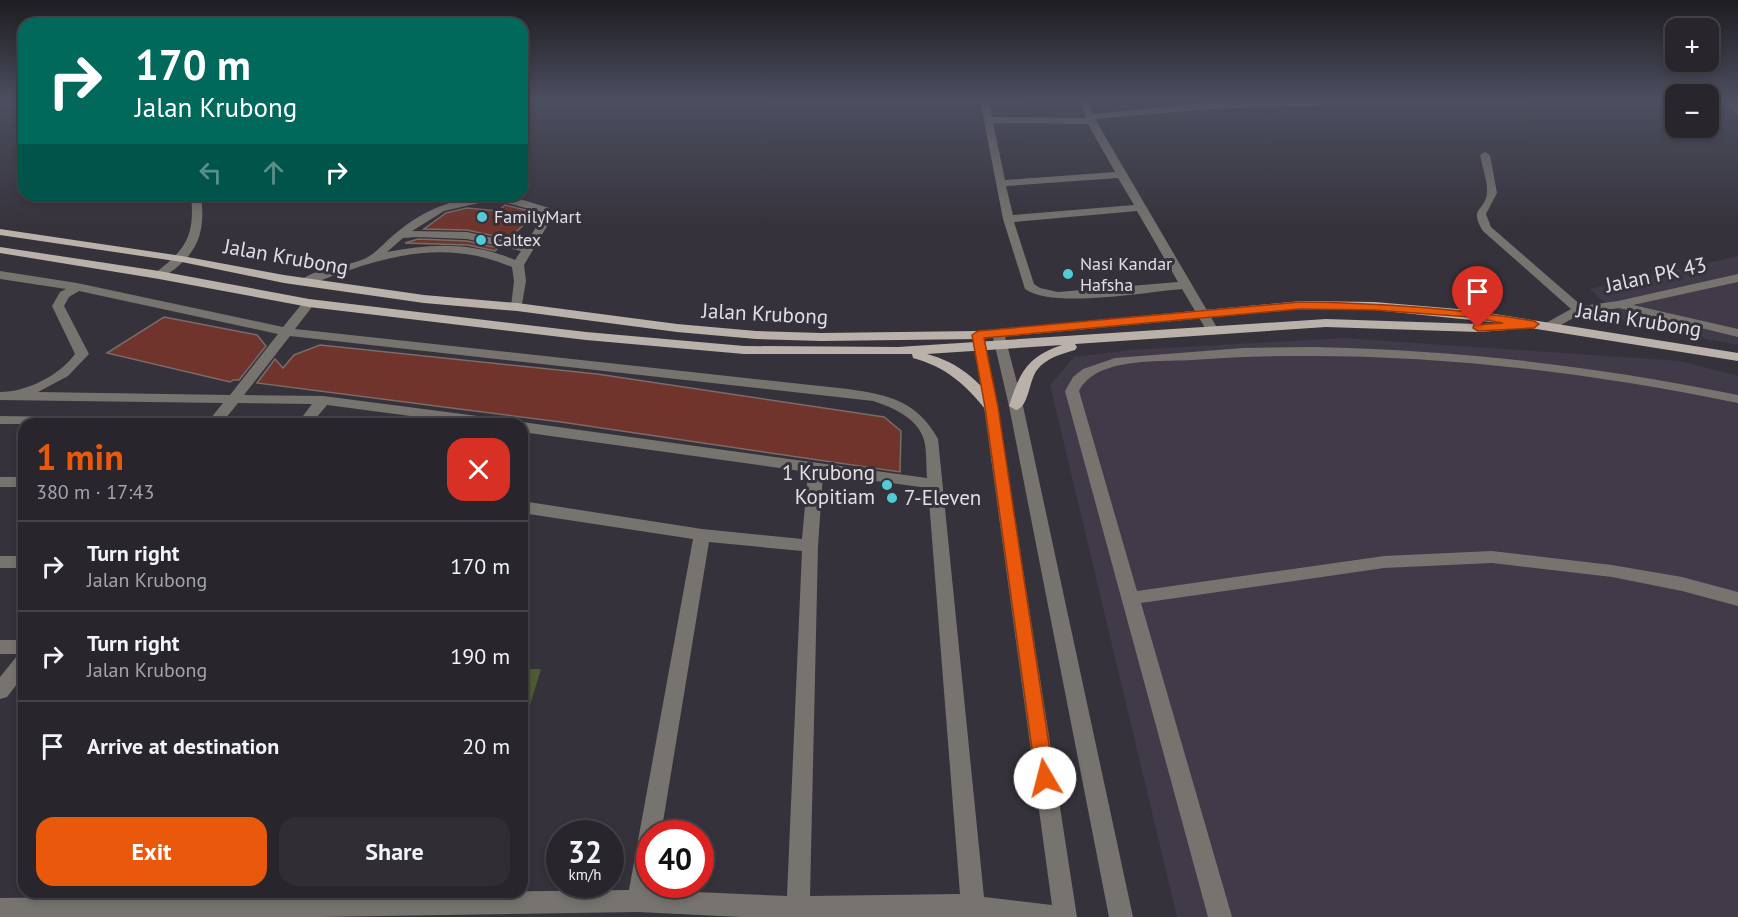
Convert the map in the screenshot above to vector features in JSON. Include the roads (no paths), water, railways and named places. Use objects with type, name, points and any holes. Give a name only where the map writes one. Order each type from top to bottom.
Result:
[{"type":"main road","name":"Jalan Krubong","points":[[0,232],[424,299],[517,307],[677,328],[756,335],[980,341]]},
{"type":"main road","name":"Jalan Krubong","points":[[0,250],[159,275],[309,303],[669,345],[744,350],[898,351],[980,341],[1090,340],[1326,323],[1478,328],[1534,324]]},
{"type":"main road","name":"Jalan Krubong","points":[[1000,340],[1300,305],[1374,306],[1470,314],[1738,357]]},
{"type":"main road","points":[[1016,406],[1026,374],[1040,359],[1090,340]]},
{"type":"main road","points":[[898,351],[939,360],[959,371],[991,407]]},
{"type":"street","points":[[993,143],[1008,219],[1029,285],[1036,291],[1058,296],[1185,285]]},
{"type":"street","points":[[1104,143],[1213,331]]},
{"type":"street","points":[[1485,155],[1492,193],[1481,210],[1482,222],[1487,229],[1579,310]]},
{"type":"street","points":[[1001,183],[1121,175]]},
{"type":"street","points":[[159,275],[182,259],[195,239],[196,201]]},
{"type":"street","points":[[373,258],[400,235],[439,209],[466,202],[488,201]]},
{"type":"street","points":[[514,201],[537,206],[545,210],[548,216],[518,265],[520,281],[517,307]]},
{"type":"street","points":[[1008,219],[1140,208]]},
{"type":"street","points":[[400,235],[429,232],[512,243],[529,250]]},
{"type":"street","points":[[306,282],[373,258],[407,251],[466,249],[499,255],[518,265]]},
{"type":"street","points":[[0,275],[77,287],[287,332],[870,396],[893,402],[910,411],[925,425],[931,439],[961,910]]},
{"type":"street","name":"Jalan PK 43","points":[[1550,326],[1579,310],[1618,305],[1738,278]]},
{"type":"street","points":[[19,396],[56,377],[77,362],[82,354],[58,306],[64,295],[77,287]]},
{"type":"street","points":[[218,418],[309,303]]},
{"type":"street","points":[[1618,305],[1738,333]]},
{"type":"street","points":[[1000,340],[1016,406],[1121,917]]},
{"type":"street","points":[[980,341],[1065,917]]},
{"type":"street","points":[[1220,917],[1072,391],[1080,376],[1096,367],[1120,362],[1240,351],[1357,353],[1486,360],[1617,375],[1738,399]]},
{"type":"street","points":[[0,396],[323,400],[456,418]]},
{"type":"street","points":[[309,418],[323,400]]},
{"type":"street","points":[[0,420],[18,420]]},
{"type":"street","points":[[528,428],[935,484]]},
{"type":"street","points":[[798,908],[810,546],[816,468]]},
{"type":"street","points":[[0,482],[18,482]]},
{"type":"street","points":[[528,508],[702,535],[810,546]]},
{"type":"street","points":[[653,820],[702,535]]},
{"type":"street","points":[[1132,598],[1384,562],[1492,558],[1612,571],[1682,584],[1738,599]]},
{"type":"street","points":[[0,562],[18,562]]},
{"type":"street","points":[[0,647],[18,647]]},
{"type":"street","points":[[0,691],[18,668]]},
{"type":"street","points":[[0,910],[162,900],[638,901],[798,908],[961,910],[1059,917]]},
{"type":"place","name":"FamilyMart","points":[[482,217]]},
{"type":"place","name":"Caltex","points":[[481,240]]},
{"type":"place","name":"Nasi Kandar Hafsha","points":[[1068,274]]},
{"type":"place","name":"1 Krubong Kopitiam","points":[[887,485]]},
{"type":"place","name":"7-Eleven","points":[[892,498]]}]
